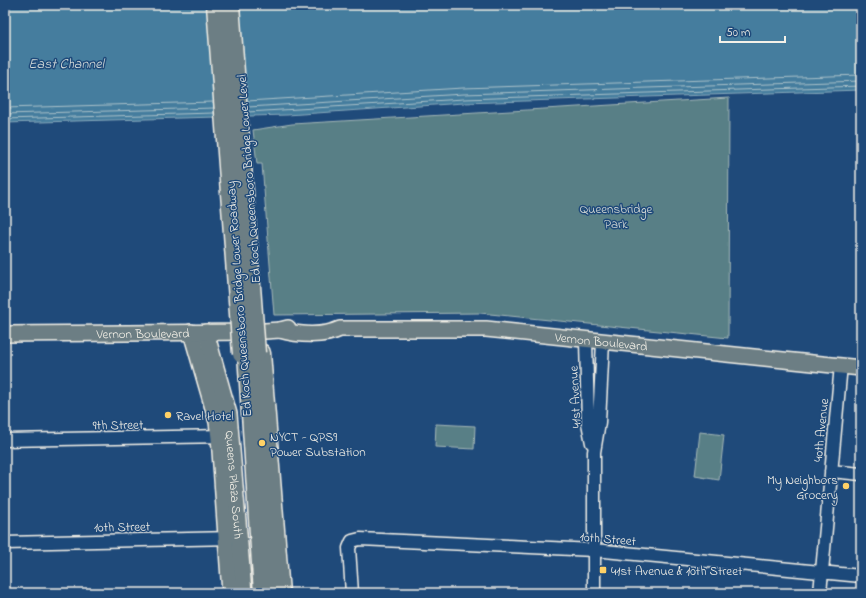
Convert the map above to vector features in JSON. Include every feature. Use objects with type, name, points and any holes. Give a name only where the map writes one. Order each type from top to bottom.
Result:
[{"type":"highway","name":"Ed Koch Queensboro Bridge Lower Roadway","points":[[216,5],[262,593]]},
{"type":"highway","points":[[221,5],[262,593]]},
{"type":"highway","points":[[230,5],[280,593]]},
{"type":"highway","name":"Ed Koch Queensboro Bridge Lower Level","points":[[235,5],[259,353]]},
{"type":"highway","points":[[259,353],[274,593]]},
{"type":"main road","name":"Vernon Boulevard","points":[[5,334],[280,330],[293,334],[319,334],[331,333],[340,329],[467,328],[553,335],[603,342],[861,368]]},
{"type":"main road","name":"Queens Plaza South","points":[[191,332],[217,422],[226,436]]},
{"type":"main road","name":"Queens Plaza South","points":[[206,332],[229,414],[226,436],[233,538],[230,593]]},
{"type":"main road","name":"Queens Plaza South","points":[[233,538],[244,593]]},
{"type":"street","name":"41st Avenue","points":[[586,340],[588,423],[594,452]]},
{"type":"street","name":"41st Avenue","points":[[594,593],[594,452],[599,422],[603,342]]},
{"type":"street","name":"40th Avenue","points":[[820,593],[820,572],[841,365]]},
{"type":"street","name":"9th Street","points":[[5,440],[226,436]]},
{"type":"street","points":[[830,471],[861,474]]},
{"type":"street","name":"10th Street","points":[[5,543],[233,538]]},
{"type":"street","name":"10th Street","points":[[352,593],[349,548],[352,541],[360,539],[594,550],[861,576]]},
{"type":"green space","name":"Queensbridge Park","points":[[729,98],[728,338],[480,313],[274,315],[262,164],[257,164],[253,130],[292,124]]},
{"type":"green space","points":[[436,424],[475,426],[474,449],[435,447]]},
{"type":"green space","points":[[700,432],[724,435],[719,480],[695,476]]},
{"type":"water","name":"East Channel","points":[[5,5],[861,5],[861,90],[464,103],[287,115],[5,123]]},
{"type":"place","name":"Ravel Hotel","points":[[168,415]]},
{"type":"place","name":"NYCT - QPS9 Power Substation","points":[[262,443]]},
{"type":"place","name":"My Neighbors Grocery","points":[[846,486]]},
{"type":"place","name":"41st Avenue & 10th Street","points":[[603,570]]}]
